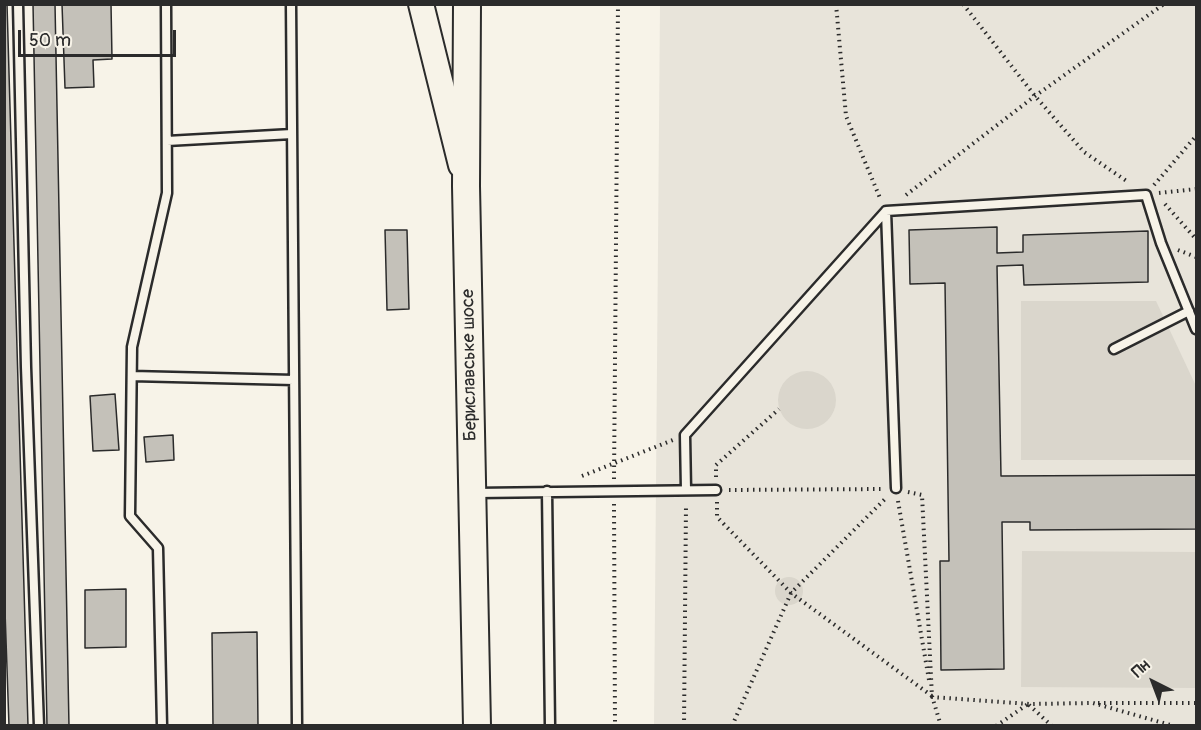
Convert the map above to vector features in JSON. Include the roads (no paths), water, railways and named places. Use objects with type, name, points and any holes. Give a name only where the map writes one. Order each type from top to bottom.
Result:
[{"type":"main road","name":"Бериславське шосе","points":[[467,4],[466,186],[477,726]]},
{"type":"street","points":[[421,4],[466,186]]},
{"type":"lane","points":[[18,4],[26,367],[39,726]]},
{"type":"lane","points":[[162,726],[158,548],[130,516],[132,347],[167,193],[166,4]]},
{"type":"lane","points":[[291,4],[297,726]]},
{"type":"lane","points":[[166,141],[292,134]]},
{"type":"lane","points":[[686,490],[685,435],[886,211],[1146,195],[1161,243],[1197,329]]},
{"type":"lane","points":[[886,211],[896,488]]},
{"type":"lane","points":[[1114,349],[1189,311]]},
{"type":"lane","points":[[132,376],[294,380]]},
{"type":"lane","points":[[472,493],[716,490]]},
{"type":"lane","points":[[547,491],[550,726]]}]
